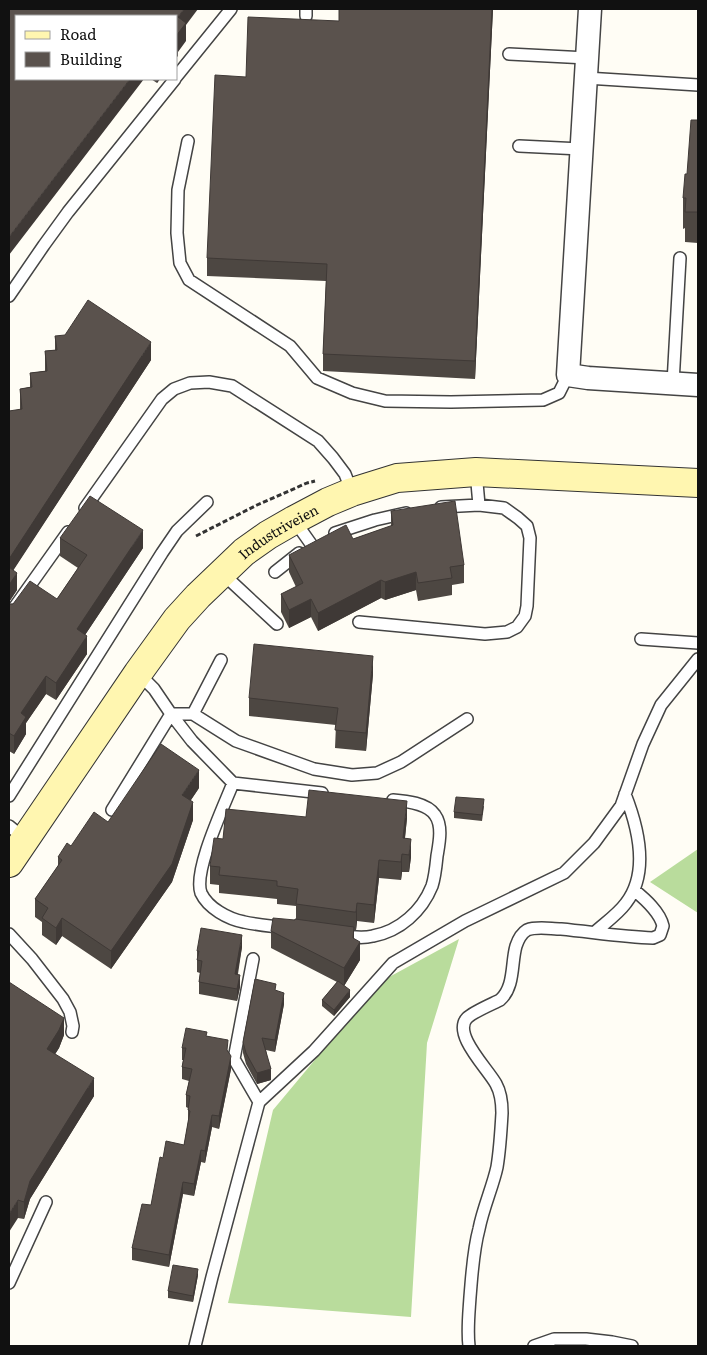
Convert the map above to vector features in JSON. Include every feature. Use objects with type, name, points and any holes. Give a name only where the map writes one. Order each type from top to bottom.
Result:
[{"type":"street","points":[[590,9],[568,375],[588,378],[698,384]]},
{"type":"street","name":"Industriveien","points":[[9,863],[17,833],[177,620],[198,596],[244,552],[268,535],[328,502],[349,483],[476,472],[698,483]]},
{"type":"lane","points":[[178,75],[231,9]]},
{"type":"lane","points":[[509,54],[698,85]]},
{"type":"lane","points":[[9,296],[64,218],[174,80]]},
{"type":"lane","points":[[188,141],[178,190],[177,233],[180,264],[189,280],[290,346],[317,378],[352,393],[385,401],[451,402],[543,400],[559,393],[568,375]]},
{"type":"lane","points":[[519,146],[582,149]]},
{"type":"lane","points":[[673,383],[680,258]]},
{"type":"lane","points":[[9,615],[162,399],[174,389],[190,383],[209,382],[232,386],[318,441],[333,458],[349,483]]},
{"type":"lane","points":[[476,472],[478,505]]},
{"type":"lane","points":[[9,796],[162,553],[177,531],[207,502]]},
{"type":"lane","points":[[275,572],[318,541],[333,533],[375,520],[424,509],[478,505],[504,508],[527,526],[530,538],[527,606],[525,616],[517,627],[507,632],[485,634],[360,622]]},
{"type":"lane","points":[[294,520],[318,541]]},
{"type":"lane","points":[[222,573],[277,624]]},
{"type":"lane","points":[[641,639],[698,643]]},
{"type":"lane","points":[[195,1346],[260,1102],[314,1051],[393,963],[465,921],[564,873],[594,842],[620,806],[643,744],[661,705],[698,659]]},
{"type":"lane","points":[[193,714],[221,660]]},
{"type":"lane","points":[[138,673],[154,689],[192,741],[233,783],[335,794]]},
{"type":"lane","points":[[171,714],[193,714],[236,741],[314,769],[352,775],[377,773],[401,762],[466,719]]},
{"type":"lane","points":[[112,810],[171,714]]},
{"type":"lane","points":[[233,783],[203,859],[201,892],[209,905],[219,912],[242,922],[298,929]]},
{"type":"lane","points":[[595,932],[627,902],[634,890],[638,872],[640,852],[632,813],[625,794]]},
{"type":"lane","points":[[325,933],[352,937],[372,937],[390,931],[415,915],[425,901],[433,884],[439,845],[439,826],[435,815],[427,808],[404,801],[384,799]]},
{"type":"lane","points":[[469,1346],[469,1308],[473,1262],[478,1231],[497,1168],[502,1104],[497,1085],[468,1045],[463,1032],[465,1022],[469,1017],[504,996],[511,980],[516,946],[524,932],[534,928],[653,938],[660,935],[663,929],[662,922],[645,900],[634,890]]},
{"type":"lane","points":[[9,934],[32,959],[62,999],[70,1012],[73,1026],[72,1032]]},
{"type":"lane","points":[[253,958],[234,1059],[260,1102]]},
{"type":"lane","points":[[9,1283],[46,1202]]},
{"type":"lane","points":[[534,1346],[554,1339],[586,1339],[632,1346]]},
{"type":"path","points":[[162,553],[257,505],[307,483],[349,483]]},
{"type":"green space","points":[[698,849],[698,913],[650,882]]},
{"type":"green space","points":[[459,939],[427,1043],[411,1317],[228,1303],[273,1110],[380,982]]},
{"type":"building","points":[[9,9],[184,9],[178,17],[178,15],[15,15],[15,80],[129,80],[9,237]]},
{"type":"building","points":[[339,9],[492,9],[475,361],[323,354],[327,264],[207,258],[215,75],[246,77],[248,17],[339,21]]},
{"type":"building","points":[[178,17],[186,23],[178,33]]},
{"type":"building","points":[[691,120],[698,120],[698,212],[685,212],[686,198],[683,198],[685,174],[687,174]]},
{"type":"building","points":[[88,300],[151,342],[9,559],[9,411],[22,409],[20,389],[32,387],[30,373],[47,371],[45,351],[57,350],[55,336],[65,335]]},
{"type":"building","points":[[90,496],[143,530],[77,629],[87,636],[56,683],[46,676],[21,713],[26,717],[14,736],[9,733],[9,604],[13,604],[30,581],[57,599],[87,555],[60,538]]},
{"type":"building","points":[[455,501],[464,565],[450,567],[452,578],[418,583],[416,572],[385,582],[381,580],[318,613],[311,599],[289,610],[281,594],[303,583],[289,555],[346,525],[353,539],[393,525],[391,511]]},
{"type":"building","points":[[9,567],[17,573],[9,585]]},
{"type":"building","points":[[254,644],[373,656],[366,733],[335,730],[338,708],[249,698]]},
{"type":"building","points":[[161,744],[199,770],[182,795],[193,802],[172,864],[111,951],[62,918],[56,928],[42,918],[48,908],[35,899],[62,860],[58,857],[67,843],[71,846],[94,812],[108,822]]},
{"type":"building","points":[[309,790],[407,801],[403,838],[411,839],[409,855],[402,854],[401,862],[379,860],[374,905],[357,903],[356,912],[354,912],[296,904],[298,889],[277,886],[277,881],[219,875],[220,867],[210,866],[214,838],[223,839],[226,809],[306,817]]},
{"type":"building","points":[[456,797],[484,799],[482,815],[454,812]]},
{"type":"building","points":[[273,918],[354,927],[353,938],[360,942],[344,968],[271,931]]},
{"type":"building","points":[[201,928],[242,935],[235,974],[240,975],[237,989],[199,982],[202,961],[197,960],[199,951],[197,951]]},
{"type":"building","points":[[255,979],[276,984],[275,990],[284,993],[275,1040],[262,1038],[271,1069],[257,1073],[246,1053],[243,1042]]},
{"type":"building","points":[[338,981],[350,990],[334,1010],[322,1000]]},
{"type":"building","points":[[9,982],[64,1018],[47,1049],[94,1078],[30,1181],[24,1202],[18,1200],[9,1214]]},
{"type":"building","points":[[186,1028],[207,1032],[206,1036],[228,1040],[227,1050],[231,1056],[219,1116],[212,1115],[205,1151],[201,1150],[194,1184],[183,1182],[169,1255],[132,1248],[142,1204],[151,1205],[160,1157],[163,1158],[166,1141],[184,1145],[190,1111],[188,1110],[190,1096],[186,1095],[192,1069],[182,1067],[186,1048],[182,1048]]},
{"type":"building","points":[[173,1265],[198,1269],[193,1296],[168,1291]]}]
